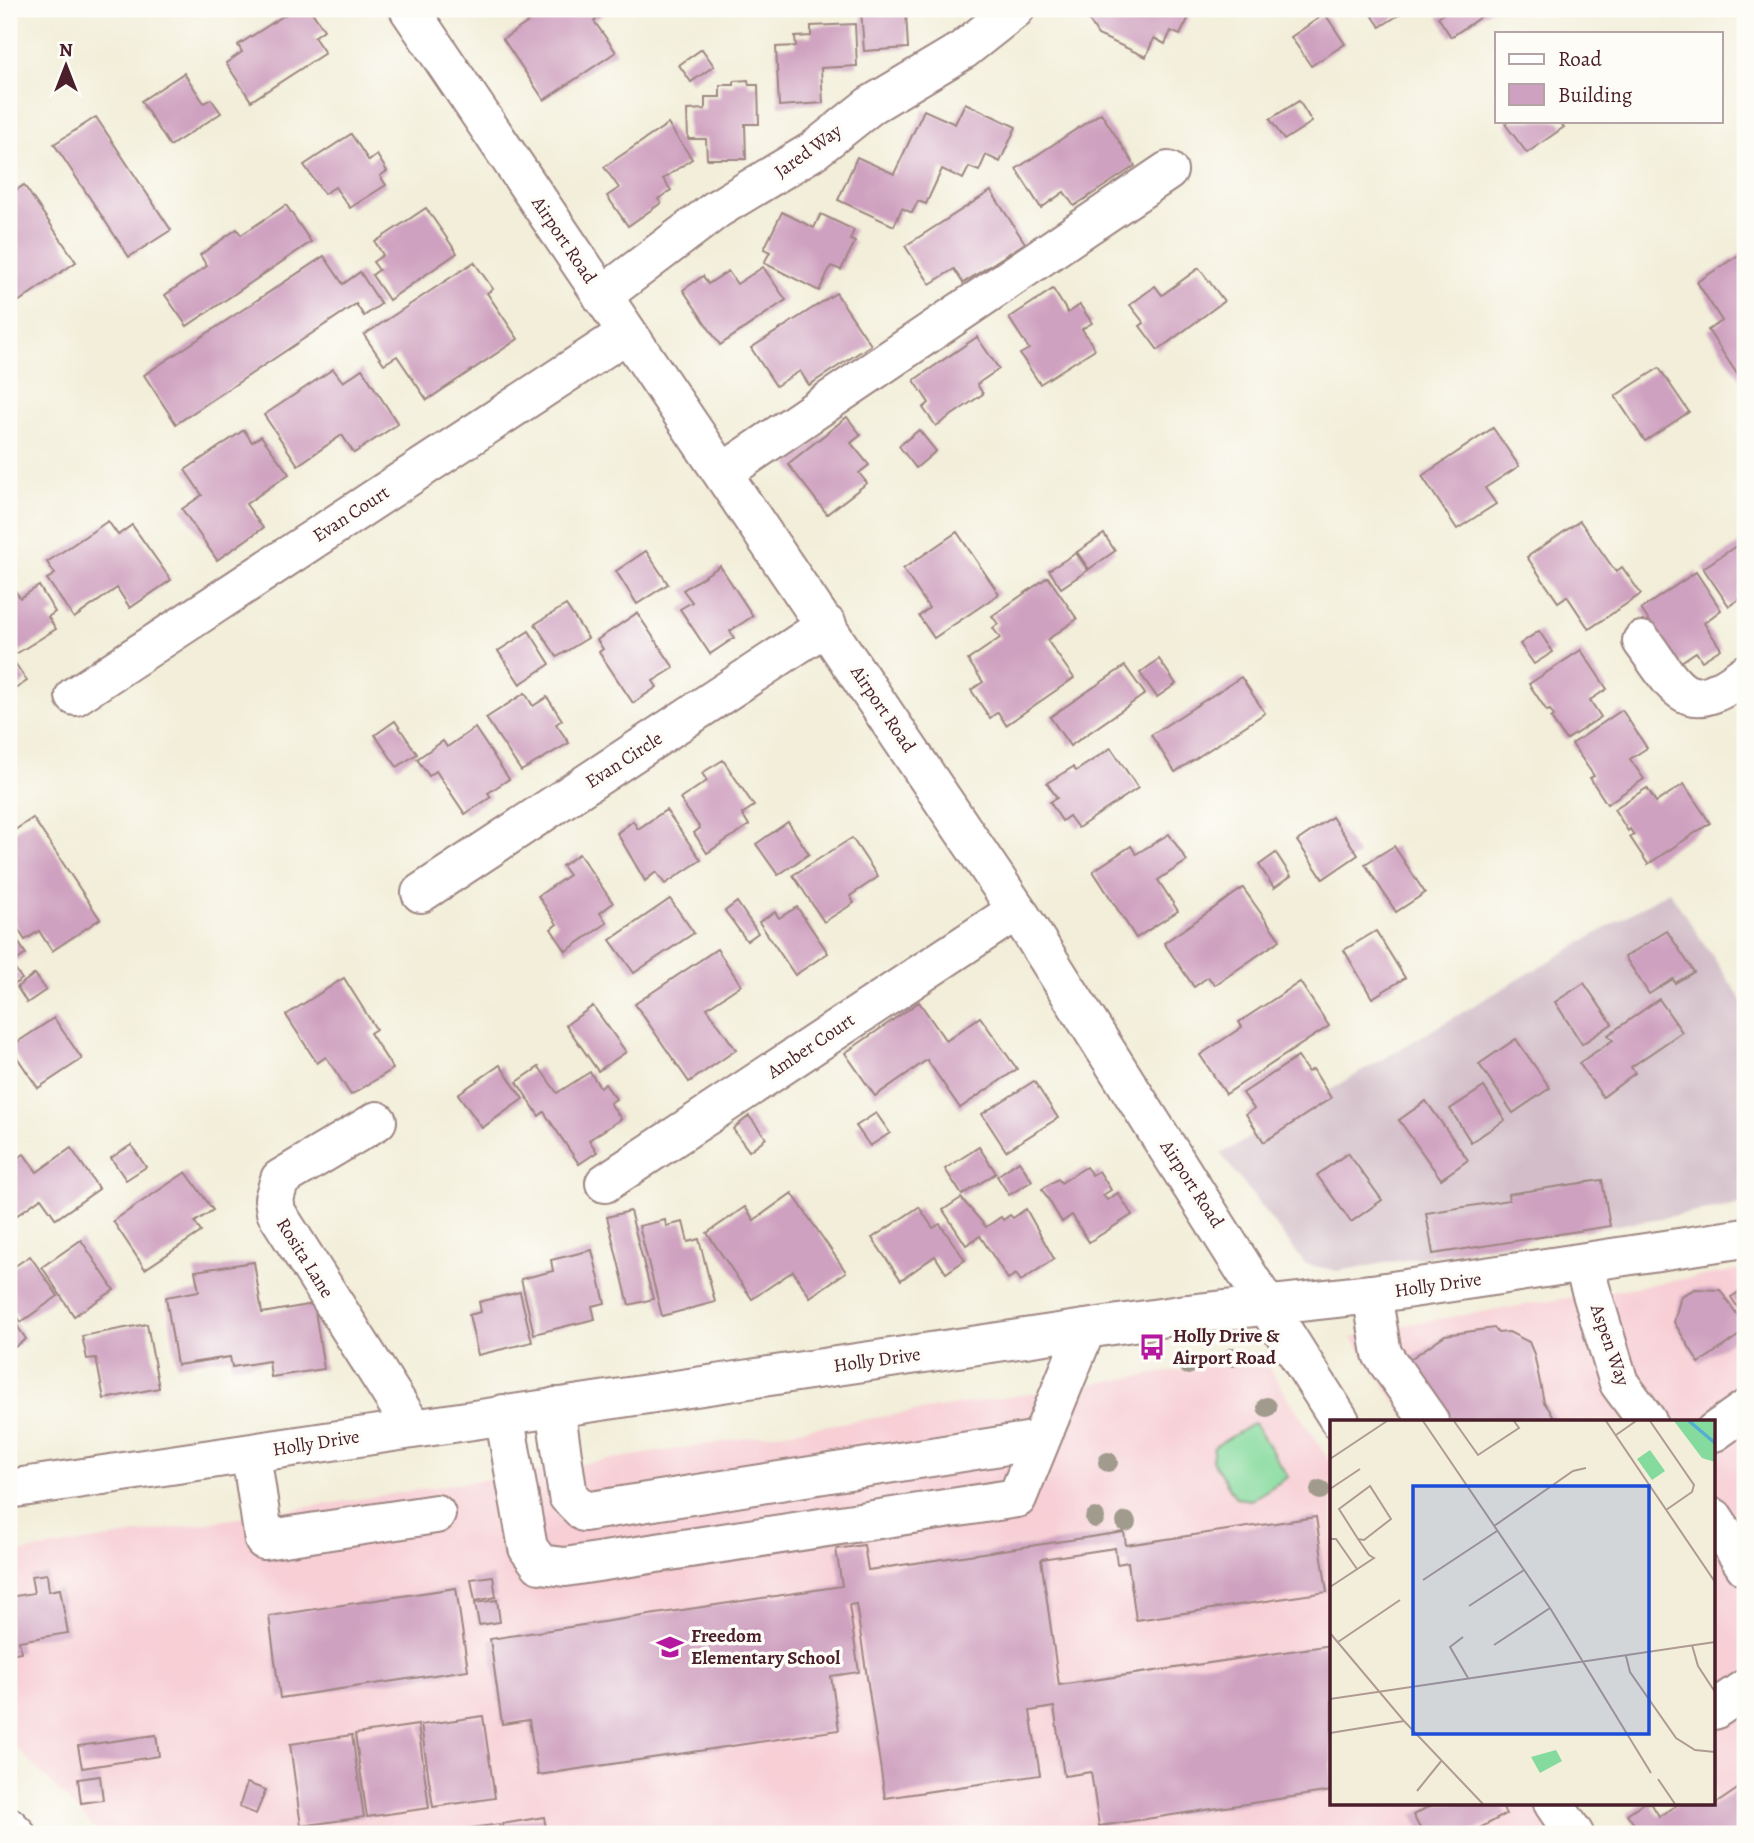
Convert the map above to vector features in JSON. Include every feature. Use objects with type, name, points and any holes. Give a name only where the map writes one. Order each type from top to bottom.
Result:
[{"type":"street","name":"Airport Road","points":[[409,9],[724,472],[1017,910],[1339,1420]]},
{"type":"street","name":"Jared Way","points":[[602,296],[717,209],[813,151],[871,104],[963,50],[1015,9]]},
{"type":"street","points":[[724,472],[1168,171]]},
{"type":"street","name":"Evan Court","points":[[75,696],[627,333]]},
{"type":"street","name":"Evan Circle","points":[[421,893],[827,625]]},
{"type":"street","points":[[1642,641],[1677,689],[1688,696],[1711,694],[1745,674]]},
{"type":"street","name":"Amber Court","points":[[605,1183],[1017,910]]},
{"type":"street","name":"Rosita Lane","points":[[377,1121],[280,1179],[274,1199],[276,1212],[413,1428]]},
{"type":"street","name":"Holly Drive","points":[[9,1489],[1086,1329],[1267,1303],[1372,1294],[1745,1238]]},
{"type":"street","name":"Aspen Way","points":[[1583,1264],[1619,1383],[1646,1420]]},
{"type":"street","points":[[1372,1294],[1382,1354],[1428,1420]]},
{"type":"street","points":[[504,1414],[528,1548],[540,1564],[565,1567],[1017,1498],[1038,1440],[1086,1329]]},
{"type":"street","points":[[555,1407],[568,1496],[584,1512],[1038,1440]]},
{"type":"street","points":[[1716,1431],[1745,1410]]},
{"type":"street","points":[[251,1454],[264,1540],[436,1514]]},
{"type":"street","points":[[1716,1521],[1745,1566]]},
{"type":"street","points":[[1716,1709],[1745,1689]]},
{"type":"street","points":[[1554,1804],[1574,1834]]},
{"type":"street","points":[[9,1827],[16,1834]]},
{"type":"shaded area","points":[[1669,891],[1745,1005],[1745,1204],[1337,1271],[1305,1264],[1221,1154]]},
{"type":"shaded area","points":[[1745,1269],[1745,1834],[1690,1834],[1669,1804],[1716,1804],[1716,1420],[1408,1420],[1352,1338],[1378,1329]]},
{"type":"shaded area","name":"Freedom Elementary School","points":[[1262,1357],[1330,1462],[1330,1804],[1547,1804],[1566,1834],[100,1834],[9,1740],[9,1554]]},
{"type":"green space","points":[[1254,1423],[1288,1477],[1251,1500],[1236,1498],[1212,1460],[1214,1447]]},
{"type":"building","points":[[294,9],[310,9],[324,30],[314,37],[325,53],[251,101],[226,63],[242,52],[238,45]]},
{"type":"building","points":[[548,9],[612,9],[594,21],[616,52],[544,100],[503,39]]},
{"type":"building","points":[[861,9],[947,11],[906,13],[908,48],[864,51]]},
{"type":"building","points":[[1193,9],[1180,35],[1171,31],[1165,44],[1154,38],[1146,57],[1098,35],[1083,11]]},
{"type":"building","points":[[1368,9],[1408,9],[1380,27]]},
{"type":"building","points":[[1450,9],[1492,9],[1451,37],[1438,17]]},
{"type":"building","points":[[1325,14],[1345,44],[1311,66],[1291,37]]},
{"type":"building","points":[[855,24],[857,66],[821,68],[823,103],[779,106],[776,47],[796,46],[795,37],[811,36],[811,26]]},
{"type":"building","points":[[702,49],[714,66],[691,82],[679,65]]},
{"type":"building","points":[[184,73],[204,103],[211,99],[221,113],[170,146],[141,101]]},
{"type":"building","points":[[748,80],[749,85],[758,85],[759,124],[745,124],[746,159],[707,159],[706,139],[688,139],[687,110],[705,109],[705,97],[720,97],[720,85],[734,85],[734,81]]},
{"type":"building","points":[[1299,101],[1312,122],[1284,140],[1270,119]]},
{"type":"building","points":[[965,103],[1016,127],[1000,162],[986,155],[979,171],[969,167],[963,179],[942,169],[926,204],[918,201],[912,213],[902,208],[894,226],[838,200],[857,157],[894,174],[924,110],[955,124]]},
{"type":"building","points":[[1101,113],[1135,166],[1074,206],[1064,192],[1041,208],[1016,169]]},
{"type":"building","points":[[96,117],[171,230],[129,257],[54,144]]},
{"type":"building","points":[[1560,122],[1564,127],[1527,153],[1505,124]]},
{"type":"building","points":[[668,124],[692,159],[663,179],[671,190],[658,199],[661,203],[628,226],[607,196],[619,188],[604,167]]},
{"type":"building","points":[[351,134],[369,161],[377,155],[387,171],[380,176],[386,185],[350,208],[335,187],[324,194],[304,165]]},
{"type":"building","points":[[24,185],[76,262],[9,308],[9,195]]},
{"type":"building","points":[[991,191],[1025,243],[963,283],[954,269],[930,284],[905,246]]},
{"type":"building","points":[[286,205],[311,242],[187,326],[165,295],[207,266],[200,255],[237,229],[241,235]]},
{"type":"building","points":[[426,208],[457,253],[389,300],[372,275],[379,270],[373,262],[383,255],[375,242]]},
{"type":"building","points":[[782,212],[814,228],[821,214],[854,230],[850,240],[855,242],[841,270],[831,266],[819,291],[764,263],[770,252],[764,249]]},
{"type":"building","points":[[1745,251],[1745,378],[1741,380],[1708,330],[1722,321],[1697,282]]},
{"type":"building","points":[[324,256],[343,284],[360,272],[381,304],[364,316],[356,304],[176,424],[144,375]]},
{"type":"building","points":[[474,262],[493,289],[487,293],[518,339],[427,400],[397,356],[384,364],[364,335]]},
{"type":"building","points":[[763,267],[786,300],[720,345],[683,290],[703,276],[708,284],[728,271],[737,284]]},
{"type":"building","points":[[1199,268],[1224,301],[1158,350],[1140,326],[1144,323],[1130,305],[1155,286],[1162,295]]},
{"type":"building","points":[[1053,289],[1068,313],[1080,305],[1092,323],[1082,329],[1095,349],[1040,384],[1020,354],[1029,349],[1009,318]]},
{"type":"building","points":[[836,293],[871,345],[809,385],[800,371],[776,386],[751,348]]},
{"type":"building","points":[[977,337],[999,369],[977,384],[983,394],[936,426],[923,408],[929,403],[914,380]]},
{"type":"building","points":[[1659,368],[1689,412],[1645,441],[1615,396]]},
{"type":"building","points":[[333,369],[343,382],[362,369],[398,424],[354,453],[342,435],[298,465],[264,415]]},
{"type":"building","points":[[847,417],[861,435],[851,443],[869,465],[859,473],[867,483],[827,514],[788,464]]},
{"type":"building","points":[[1493,428],[1519,466],[1485,488],[1496,504],[1457,529],[1422,476]]},
{"type":"building","points":[[244,430],[252,442],[261,436],[289,474],[246,504],[263,528],[217,560],[182,509],[202,495],[185,470]]},
{"type":"building","points":[[919,430],[936,451],[916,468],[899,446]]},
{"type":"building","points":[[108,521],[118,535],[132,525],[171,580],[130,608],[117,588],[74,618],[47,579],[55,574],[47,562]]},
{"type":"building","points":[[1580,521],[1616,572],[1622,567],[1641,594],[1589,629],[1567,596],[1558,602],[1527,557]]},
{"type":"building","points":[[957,532],[999,594],[934,638],[919,616],[929,608],[903,569]]},
{"type":"building","points":[[1104,534],[1115,551],[1089,569],[1077,552]]},
{"type":"building","points":[[1745,540],[1745,595],[1729,606],[1703,568]]},
{"type":"building","points":[[646,551],[668,584],[637,604],[616,571]]},
{"type":"building","points":[[1076,553],[1088,570],[1061,588],[1049,570]]},
{"type":"building","points":[[720,566],[753,616],[730,631],[734,638],[710,654],[680,609],[692,602],[683,590]]},
{"type":"building","points":[[1696,572],[1721,610],[1704,623],[1721,649],[1702,661],[1696,652],[1678,664],[1641,609]]},
{"type":"building","points":[[1048,577],[1077,619],[1047,640],[1074,678],[1006,725],[998,712],[990,718],[971,690],[983,682],[968,660],[1000,638],[993,628],[998,624],[992,616]]},
{"type":"building","points":[[9,581],[20,598],[39,586],[55,612],[48,617],[56,629],[11,657],[27,681],[9,693]]},
{"type":"building","points":[[566,605],[588,638],[557,657],[535,624]]},
{"type":"building","points":[[637,613],[674,668],[653,681],[657,687],[633,703],[599,652],[603,649],[597,640]]},
{"type":"building","points":[[529,631],[550,664],[520,684],[498,651]]},
{"type":"building","points":[[1539,631],[1553,652],[1534,664],[1520,644]]},
{"type":"building","points":[[1581,650],[1607,689],[1590,700],[1601,717],[1566,740],[1551,718],[1554,716],[1550,710],[1547,711],[1529,684]]},
{"type":"building","points":[[1159,659],[1176,684],[1157,697],[1140,673]]},
{"type":"building","points":[[1125,666],[1145,694],[1070,746],[1050,717]]},
{"type":"building","points":[[1241,677],[1265,713],[1175,772],[1151,735]]},
{"type":"building","points":[[525,693],[533,706],[547,697],[562,720],[556,724],[569,743],[521,771],[486,718]]},
{"type":"building","points":[[1622,710],[1647,748],[1630,759],[1644,779],[1607,804],[1590,778],[1594,776],[1572,744]]},
{"type":"building","points":[[395,721],[417,754],[397,767],[375,735]]},
{"type":"building","points":[[475,728],[509,779],[488,793],[491,797],[465,814],[436,771],[429,776],[417,759],[443,741],[447,747]]},
{"type":"building","points":[[1111,748],[1138,788],[1078,828],[1069,816],[1062,821],[1050,802],[1057,798],[1047,783],[1073,767],[1076,771]]},
{"type":"building","points":[[723,760],[754,806],[742,814],[749,825],[707,853],[694,833],[700,828],[680,799],[707,781],[702,773]]},
{"type":"building","points":[[1684,784],[1710,823],[1648,864],[1630,837],[1634,835],[1630,829],[1628,831],[1614,809],[1647,788],[1656,802]]},
{"type":"building","points":[[666,810],[701,860],[665,884],[656,872],[645,881],[617,833],[633,821],[638,829]]},
{"type":"building","points":[[1332,817],[1358,855],[1323,879],[1297,841]]},
{"type":"building","points":[[33,818],[100,919],[52,951],[39,931],[25,940],[9,915],[9,834]]},
{"type":"building","points":[[788,822],[809,854],[778,875],[756,844]]},
{"type":"building","points":[[1169,834],[1187,861],[1158,880],[1178,911],[1136,938],[1093,871],[1131,846],[1136,854]]},
{"type":"building","points":[[852,838],[878,877],[850,896],[854,903],[824,922],[793,875]]},
{"type":"building","points":[[1394,846],[1425,893],[1396,912],[1365,864]]},
{"type":"building","points":[[1276,853],[1291,876],[1274,888],[1259,865]]},
{"type":"building","points":[[579,854],[613,903],[600,913],[607,923],[566,951],[551,929],[557,924],[538,896],[569,875],[562,866]]},
{"type":"building","points":[[1243,888],[1280,940],[1215,985],[1208,977],[1194,987],[1164,943]]},
{"type":"building","points":[[670,899],[694,933],[634,973],[610,940]]},
{"type":"building","points":[[737,902],[758,933],[747,941],[725,911]]},
{"type":"building","points":[[797,907],[828,953],[795,975],[759,922],[775,912],[779,918]]},
{"type":"building","points":[[9,928],[26,954],[11,964],[22,979],[9,988]]},
{"type":"building","points":[[1376,931],[1405,978],[1372,998],[1344,950]]},
{"type":"building","points":[[1667,931],[1694,972],[1675,983],[1673,979],[1649,994],[1625,957]]},
{"type":"building","points":[[717,949],[741,985],[707,1008],[736,1050],[689,1082],[635,1004]]},
{"type":"building","points":[[35,974],[46,990],[27,1003],[17,987]]},
{"type":"building","points":[[344,978],[376,1029],[370,1033],[393,1069],[351,1095],[326,1057],[317,1063],[286,1015]]},
{"type":"building","points":[[1300,982],[1329,1026],[1226,1094],[1200,1055],[1242,1027],[1239,1022]]},
{"type":"building","points":[[1584,983],[1612,1024],[1582,1044],[1555,1002]]},
{"type":"building","points":[[1659,999],[1682,1032],[1631,1067],[1635,1073],[1603,1097],[1579,1063],[1613,1040],[1608,1035]]},
{"type":"building","points":[[919,1002],[946,1041],[980,1017],[1017,1069],[960,1108],[927,1060],[875,1096],[845,1053]]},
{"type":"building","points":[[593,1006],[626,1052],[598,1071],[566,1025]]},
{"type":"building","points":[[54,1018],[82,1059],[38,1088],[10,1047]]},
{"type":"building","points":[[1516,1039],[1550,1088],[1513,1113],[1479,1064]]},
{"type":"building","points":[[1298,1057],[1308,1072],[1313,1069],[1331,1098],[1264,1142],[1246,1114],[1254,1109],[1243,1093]]},
{"type":"building","points":[[500,1065],[523,1099],[482,1128],[458,1094]]},
{"type":"building","points":[[539,1067],[557,1093],[590,1072],[600,1087],[605,1084],[616,1099],[610,1103],[621,1119],[589,1140],[597,1152],[579,1164],[544,1112],[539,1116],[517,1082]]},
{"type":"building","points":[[1034,1081],[1058,1118],[1006,1151],[982,1114]]},
{"type":"building","points":[[1484,1087],[1505,1120],[1471,1142],[1450,1109]]},
{"type":"building","points":[[1426,1101],[1468,1160],[1441,1179],[1399,1120]]},
{"type":"building","points":[[876,1113],[890,1133],[870,1146],[856,1126]]},
{"type":"building","points":[[749,1116],[766,1138],[749,1151],[733,1129]]},
{"type":"building","points":[[131,1145],[146,1167],[126,1180],[111,1158]]},
{"type":"building","points":[[979,1147],[996,1173],[962,1195],[945,1169]]},
{"type":"building","points":[[71,1148],[99,1189],[56,1219],[41,1198],[9,1221],[9,1164],[24,1154],[37,1172]]},
{"type":"building","points":[[1348,1153],[1382,1200],[1351,1222],[1317,1175]]},
{"type":"building","points":[[1019,1161],[1032,1181],[1009,1195],[997,1176]]},
{"type":"building","points":[[1086,1167],[1092,1175],[1099,1171],[1111,1190],[1103,1195],[1107,1200],[1118,1193],[1132,1215],[1089,1242],[1072,1215],[1062,1222],[1042,1189],[1058,1179],[1061,1183]]},
{"type":"building","points":[[186,1172],[213,1210],[195,1222],[201,1232],[145,1269],[113,1221]]},
{"type":"building","points":[[1602,1180],[1610,1226],[1433,1254],[1426,1213],[1509,1200],[1508,1194]]},
{"type":"building","points":[[792,1193],[846,1272],[810,1297],[793,1271],[752,1299],[707,1233],[745,1207],[754,1220]]},
{"type":"building","points":[[961,1198],[986,1227],[1001,1217],[1003,1220],[1010,1215],[1013,1218],[1026,1209],[1054,1259],[1021,1281],[1016,1274],[1008,1279],[980,1236],[966,1245],[943,1210]]},
{"type":"building","points":[[919,1207],[933,1228],[940,1224],[965,1260],[946,1273],[935,1256],[901,1280],[872,1238]]},
{"type":"building","points":[[630,1211],[653,1299],[629,1305],[607,1217]]},
{"type":"building","points":[[665,1220],[666,1226],[683,1222],[688,1242],[699,1239],[715,1302],[662,1316],[639,1226]]},
{"type":"building","points":[[81,1240],[114,1290],[74,1316],[42,1267]]},
{"type":"building","points":[[592,1250],[605,1303],[592,1306],[595,1319],[534,1334],[521,1279],[553,1271],[551,1260]]},
{"type":"building","points":[[30,1256],[58,1296],[21,1322],[9,1304],[9,1270]]},
{"type":"building","points":[[254,1262],[262,1313],[314,1304],[324,1369],[271,1377],[269,1361],[232,1367],[230,1357],[177,1365],[166,1297],[199,1291],[195,1271]]},
{"type":"building","points":[[1745,1288],[1745,1319],[1731,1297]]},
{"type":"building","points":[[1695,1289],[1720,1290],[1745,1326],[1745,1331],[1699,1363],[1674,1322],[1681,1296]]},
{"type":"building","points":[[520,1292],[532,1342],[478,1355],[469,1315],[481,1312],[479,1302]]},
{"type":"building","points":[[9,1314],[26,1339],[9,1351]]},
{"type":"building","points":[[147,1324],[159,1388],[104,1399],[96,1358],[87,1359],[82,1336]]},
{"type":"building","points":[[1494,1328],[1498,1333],[1509,1332],[1529,1342],[1544,1402],[1556,1420],[1446,1420],[1406,1362],[1445,1335]]},
{"type":"building","points":[[1316,1517],[1327,1592],[1136,1620],[1128,1562],[1117,1564],[1115,1548],[1041,1559],[1059,1685],[1330,1645],[1330,1791],[1099,1826],[1091,1772],[1064,1776],[1054,1707],[1030,1711],[1040,1775],[885,1798],[856,1604],[849,1605],[859,1672],[831,1676],[839,1730],[538,1775],[529,1720],[502,1724],[490,1639],[842,1586],[836,1549],[864,1545],[868,1570],[1124,1532],[1126,1545]]},
{"type":"building","points":[[47,1574],[49,1591],[60,1589],[68,1633],[19,1641],[21,1652],[9,1654],[9,1597],[34,1593],[31,1576]]},
{"type":"building","points":[[493,1576],[496,1597],[475,1601],[471,1579]]},
{"type":"building","points":[[456,1588],[468,1670],[280,1698],[269,1616]]},
{"type":"building","points":[[497,1600],[500,1622],[479,1625],[475,1603]]},
{"type":"building","points":[[483,1716],[495,1798],[433,1807],[421,1725]]},
{"type":"building","points":[[418,1725],[429,1808],[367,1817],[355,1734]]},
{"type":"building","points":[[156,1735],[159,1756],[82,1768],[78,1746]]},
{"type":"building","points":[[352,1735],[364,1817],[301,1826],[290,1744]]},
{"type":"building","points":[[100,1776],[103,1800],[81,1803],[78,1779]]},
{"type":"building","points":[[247,1783],[266,1790],[256,1814],[239,1807]]},
{"type":"building","points":[[1745,1784],[1745,1834],[1641,1834],[1627,1814],[1642,1804],[1652,1804],[1659,1816],[1678,1804],[1711,1807]]},
{"type":"building","points":[[1433,1804],[1501,1804],[1506,1814],[1469,1834],[1423,1834],[1413,1815]]},
{"type":"building","points":[[544,1817],[547,1834],[504,1834],[502,1824]]},
{"type":"building","points":[[499,1824],[501,1834],[436,1834],[436,1833]]},
{"type":"place","name":"Holly Drive & Airport Road","points":[[1152,1347]]},
{"type":"place","name":"Freedom Elementary School","points":[[670,1647]]}]
